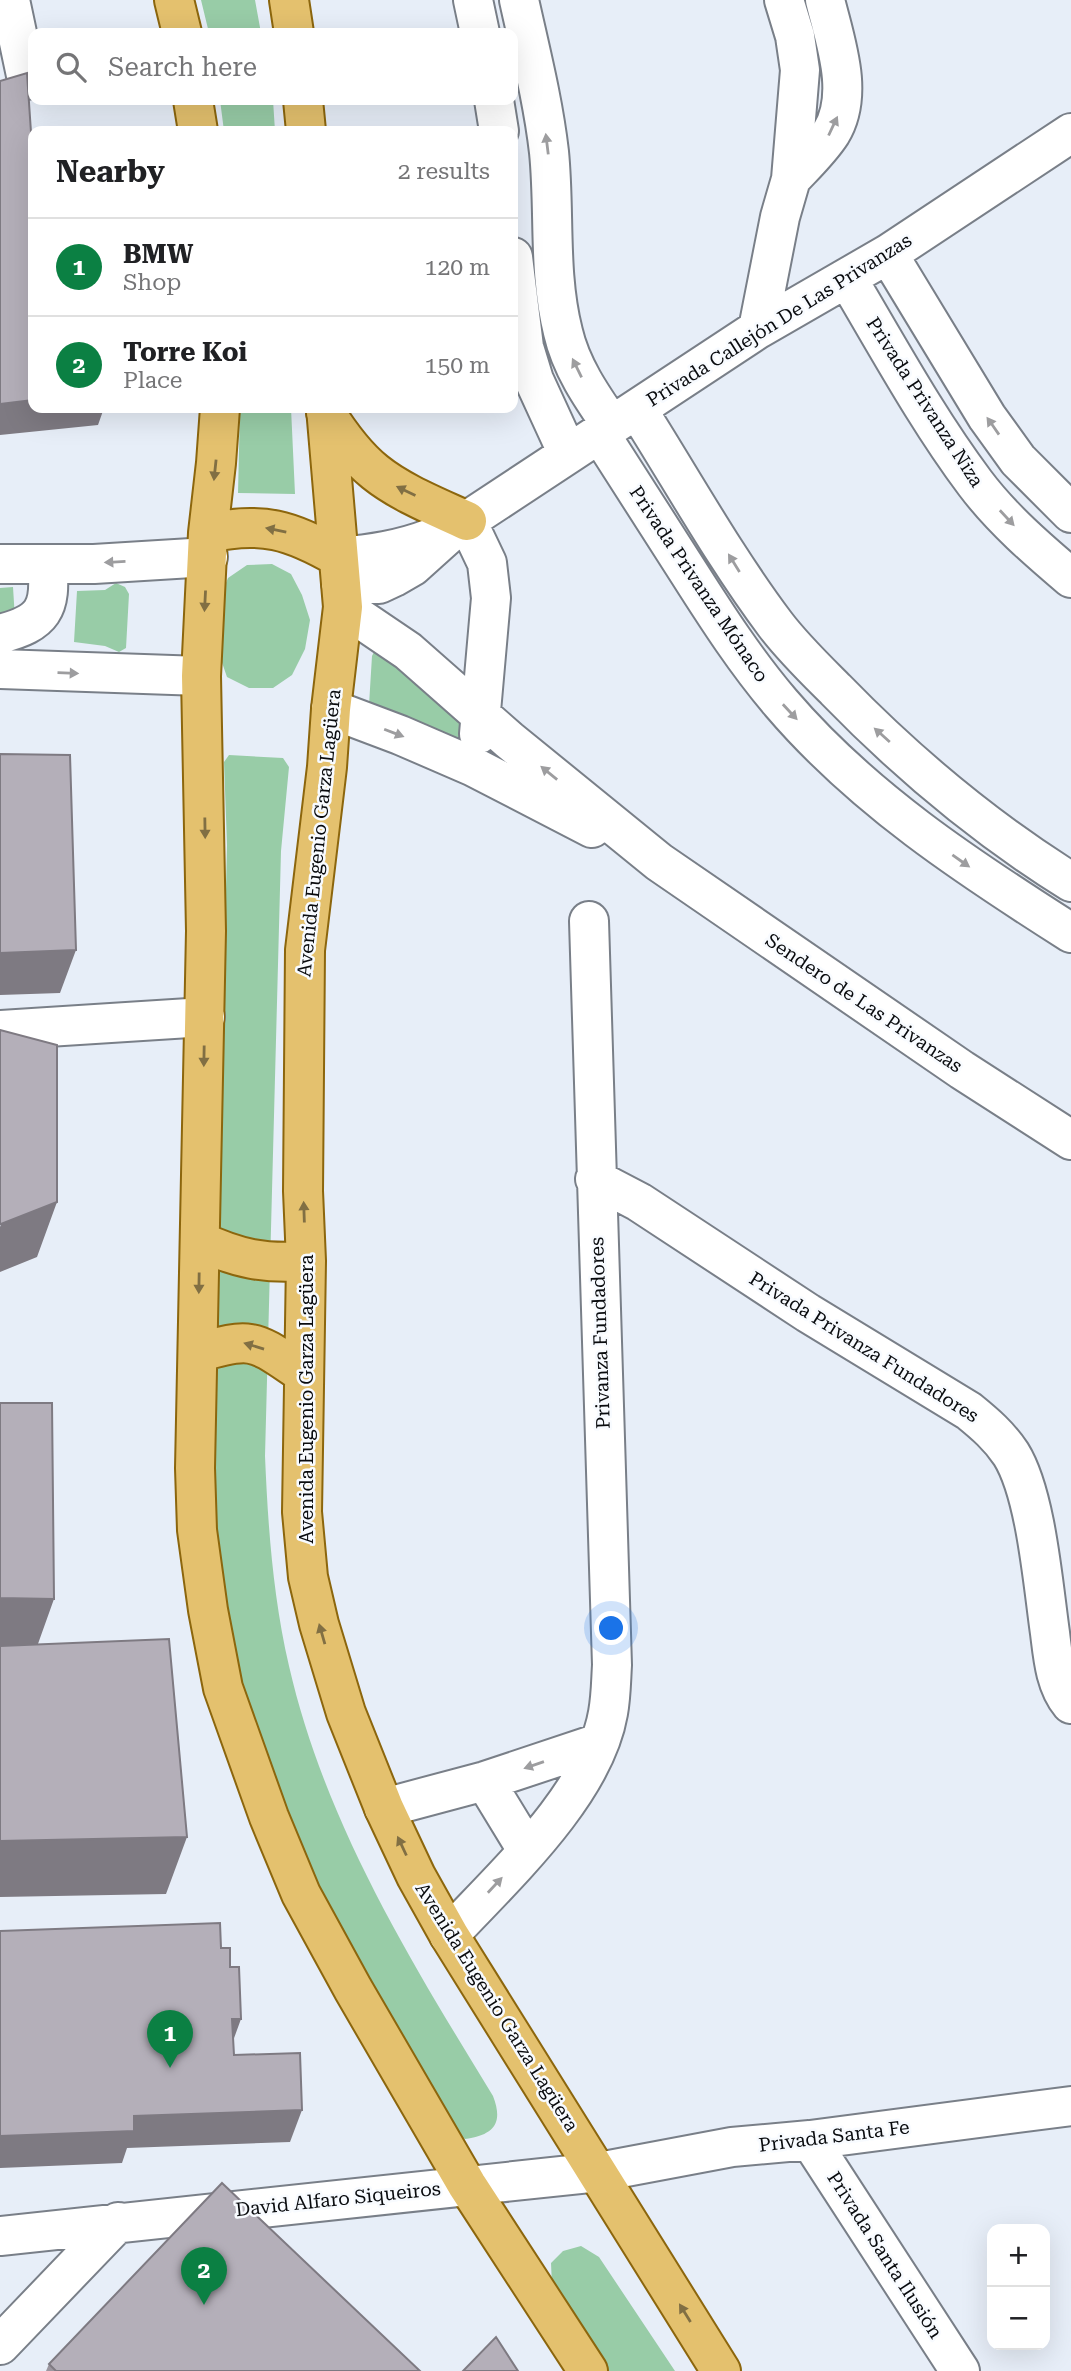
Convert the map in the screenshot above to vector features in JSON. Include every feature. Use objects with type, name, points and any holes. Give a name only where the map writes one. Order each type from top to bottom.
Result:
[{"type":"main road","points":[[174,0],[181,28]]},
{"type":"main road","points":[[289,0],[293,28]]},
{"type":"main road","points":[[194,105],[197,126]]},
{"type":"main road","points":[[303,105],[306,126]]},
{"type":"main road","points":[[220,413],[208,545],[201,676],[206,931],[195,1468],[197,1530],[208,1610],[223,1688],[269,1817],[301,1894],[467,2185],[587,2371]]},
{"type":"main road","name":"Avenida Eugenio Garza Lagüera","points":[[326,413],[341,582],[327,767],[305,950],[303,1191],[306,1261],[302,1513],[308,1577],[346,1713],[384,1808],[416,1876],[449,1935],[599,2172],[720,2371]]},
{"type":"main road","points":[[327,413],[342,438],[375,473],[460,525]]},
{"type":"main road","points":[[208,545],[255,527],[279,530],[311,542],[341,582]]},
{"type":"main road","points":[[200,1241],[224,1253],[249,1260],[276,1263],[306,1261]]},
{"type":"main road","points":[[198,1353],[226,1344],[250,1343],[263,1348],[304,1374]]},
{"type":"street","points":[[10,0],[20,82]]},
{"type":"street","points":[[473,0],[479,28]]},
{"type":"street","points":[[519,0],[540,92],[549,152],[552,256],[563,334],[574,363],[616,423]]},
{"type":"street","points":[[758,329],[780,217],[791,179],[800,70],[795,36],[784,0]]},
{"type":"street","points":[[791,179],[830,134],[837,120],[841,100],[840,65],[825,0]]},
{"type":"street","points":[[495,105],[498,126]]},
{"type":"street","name":"Privada Callejón De Las Privanzas","points":[[341,582],[379,584],[413,566],[460,525],[758,329],[888,254],[1071,133]]},
{"type":"street","points":[[888,254],[987,417],[1018,460],[1071,513]]},
{"type":"street","name":"Privada Privanza Niza","points":[[847,278],[918,398],[976,485],[1071,578]]},
{"type":"street","points":[[518,298],[524,347],[534,380],[568,454]]},
{"type":"street","name":"Privada Privanza Mónaco","points":[[616,423],[747,585],[776,626],[860,715],[921,769],[1028,853],[1071,882]]},
{"type":"street","name":"Privada Privanza Mónaco","points":[[616,423],[748,662],[782,704],[888,807],[996,884],[1071,933]]},
{"type":"street","points":[[460,525],[487,563],[491,597],[479,741],[474,767]]},
{"type":"street","name":"Privada Callejón De Las Privanzas","points":[[341,582],[370,554],[406,548],[460,525]]},
{"type":"street","points":[[0,564],[47,565],[208,545]]},
{"type":"street","points":[[0,634],[28,625],[44,610],[49,597],[47,565]]},
{"type":"street","points":[[408,651],[396,619],[399,597],[413,566]]},
{"type":"street","name":"Sendero de Las Privanzas","points":[[341,582],[408,651],[480,715],[659,862],[951,1062],[1071,1140]]},
{"type":"street","points":[[0,670],[201,676]]},
{"type":"street","name":"Sendero de Las Privanzas","points":[[331,709],[474,767],[659,862]]},
{"type":"street","points":[[888,807],[921,769]]},
{"type":"street","name":"Privanza Fundadores","points":[[449,1935],[527,1850],[579,1783],[599,1743],[608,1715],[611,1665],[589,921]]},
{"type":"street","points":[[0,1030],[205,1017]]},
{"type":"street","name":"Privada Privanza Fundadores","points":[[595,1179],[639,1202],[808,1313],[969,1411],[994,1431],[1012,1455],[1023,1478],[1036,1539],[1057,1677],[1071,1704]]},
{"type":"street","points":[[384,1808],[485,1781],[599,1743]]},
{"type":"street","points":[[485,1781],[527,1850]]},
{"type":"street","name":"Privada Santa Fe","points":[[467,2185],[599,2172],[732,2147],[810,2140],[1071,2106]]},
{"type":"street","name":"Privada Santa Ilusión","points":[[810,2140],[960,2371]]},
{"type":"street","name":"David Alfaro Siqueiros","points":[[0,2236],[467,2185]]},
{"type":"street","points":[[0,2345],[118,2222]]},
{"type":"green space","points":[[201,0],[255,0],[260,28],[208,28]]},
{"type":"green space","points":[[221,105],[273,105],[275,126],[223,126]]},
{"type":"green space","points":[[240,413],[291,413],[295,494],[238,493]]},
{"type":"green space","points":[[272,564],[291,574],[302,595],[310,620],[305,649],[292,675],[273,688],[249,688],[227,677],[217,648],[218,602],[228,578],[247,565]]},
{"type":"green space","points":[[116,583],[125,587],[129,594],[126,648],[119,652],[105,646],[74,642],[77,591],[105,590]]},
{"type":"green space","points":[[13,587],[15,619],[0,621],[0,588]]},
{"type":"green space","points":[[376,648],[467,729],[468,738],[456,739],[369,705],[372,656]]},
{"type":"green space","points":[[229,755],[283,758],[289,767],[281,851],[265,1456],[279,1614],[289,1666],[305,1724],[347,1835],[401,1942],[493,2096],[497,2114],[494,2126],[483,2135],[465,2139],[453,2132],[312,1887],[236,1676],[215,1546],[213,1456],[227,845],[224,762]]},
{"type":"green space","points":[[581,2246],[599,2257],[675,2371],[609,2371],[552,2286],[551,2263],[563,2251]]},
{"type":"building","points":[[27,73],[31,126],[28,126],[28,401],[0,404],[0,81]]},
{"type":"building","points":[[0,754],[70,755],[76,950],[0,953]]},
{"type":"building","points":[[0,1030],[57,1045],[57,1202],[1,1224],[0,1224]]},
{"type":"building","points":[[0,1403],[52,1403],[54,1599],[0,1598]]},
{"type":"building","points":[[169,1639],[187,1837],[0,1841],[0,1646]]},
{"type":"building","points":[[220,1923],[221,1948],[230,1948],[230,1967],[239,1967],[241,2019],[232,2019],[234,2055],[300,2053],[302,2110],[134,2116],[134,2131],[0,2136],[0,1931]]},
{"type":"building","points":[[222,2183],[420,2371],[56,2371],[49,2364]]},
{"type":"building","points":[[496,2337],[518,2371],[463,2371]]},
{"type":"place","name":"BMW","points":[[170,2068]]},
{"type":"place","name":"Torre Koi","points":[[204,2305]]}]
